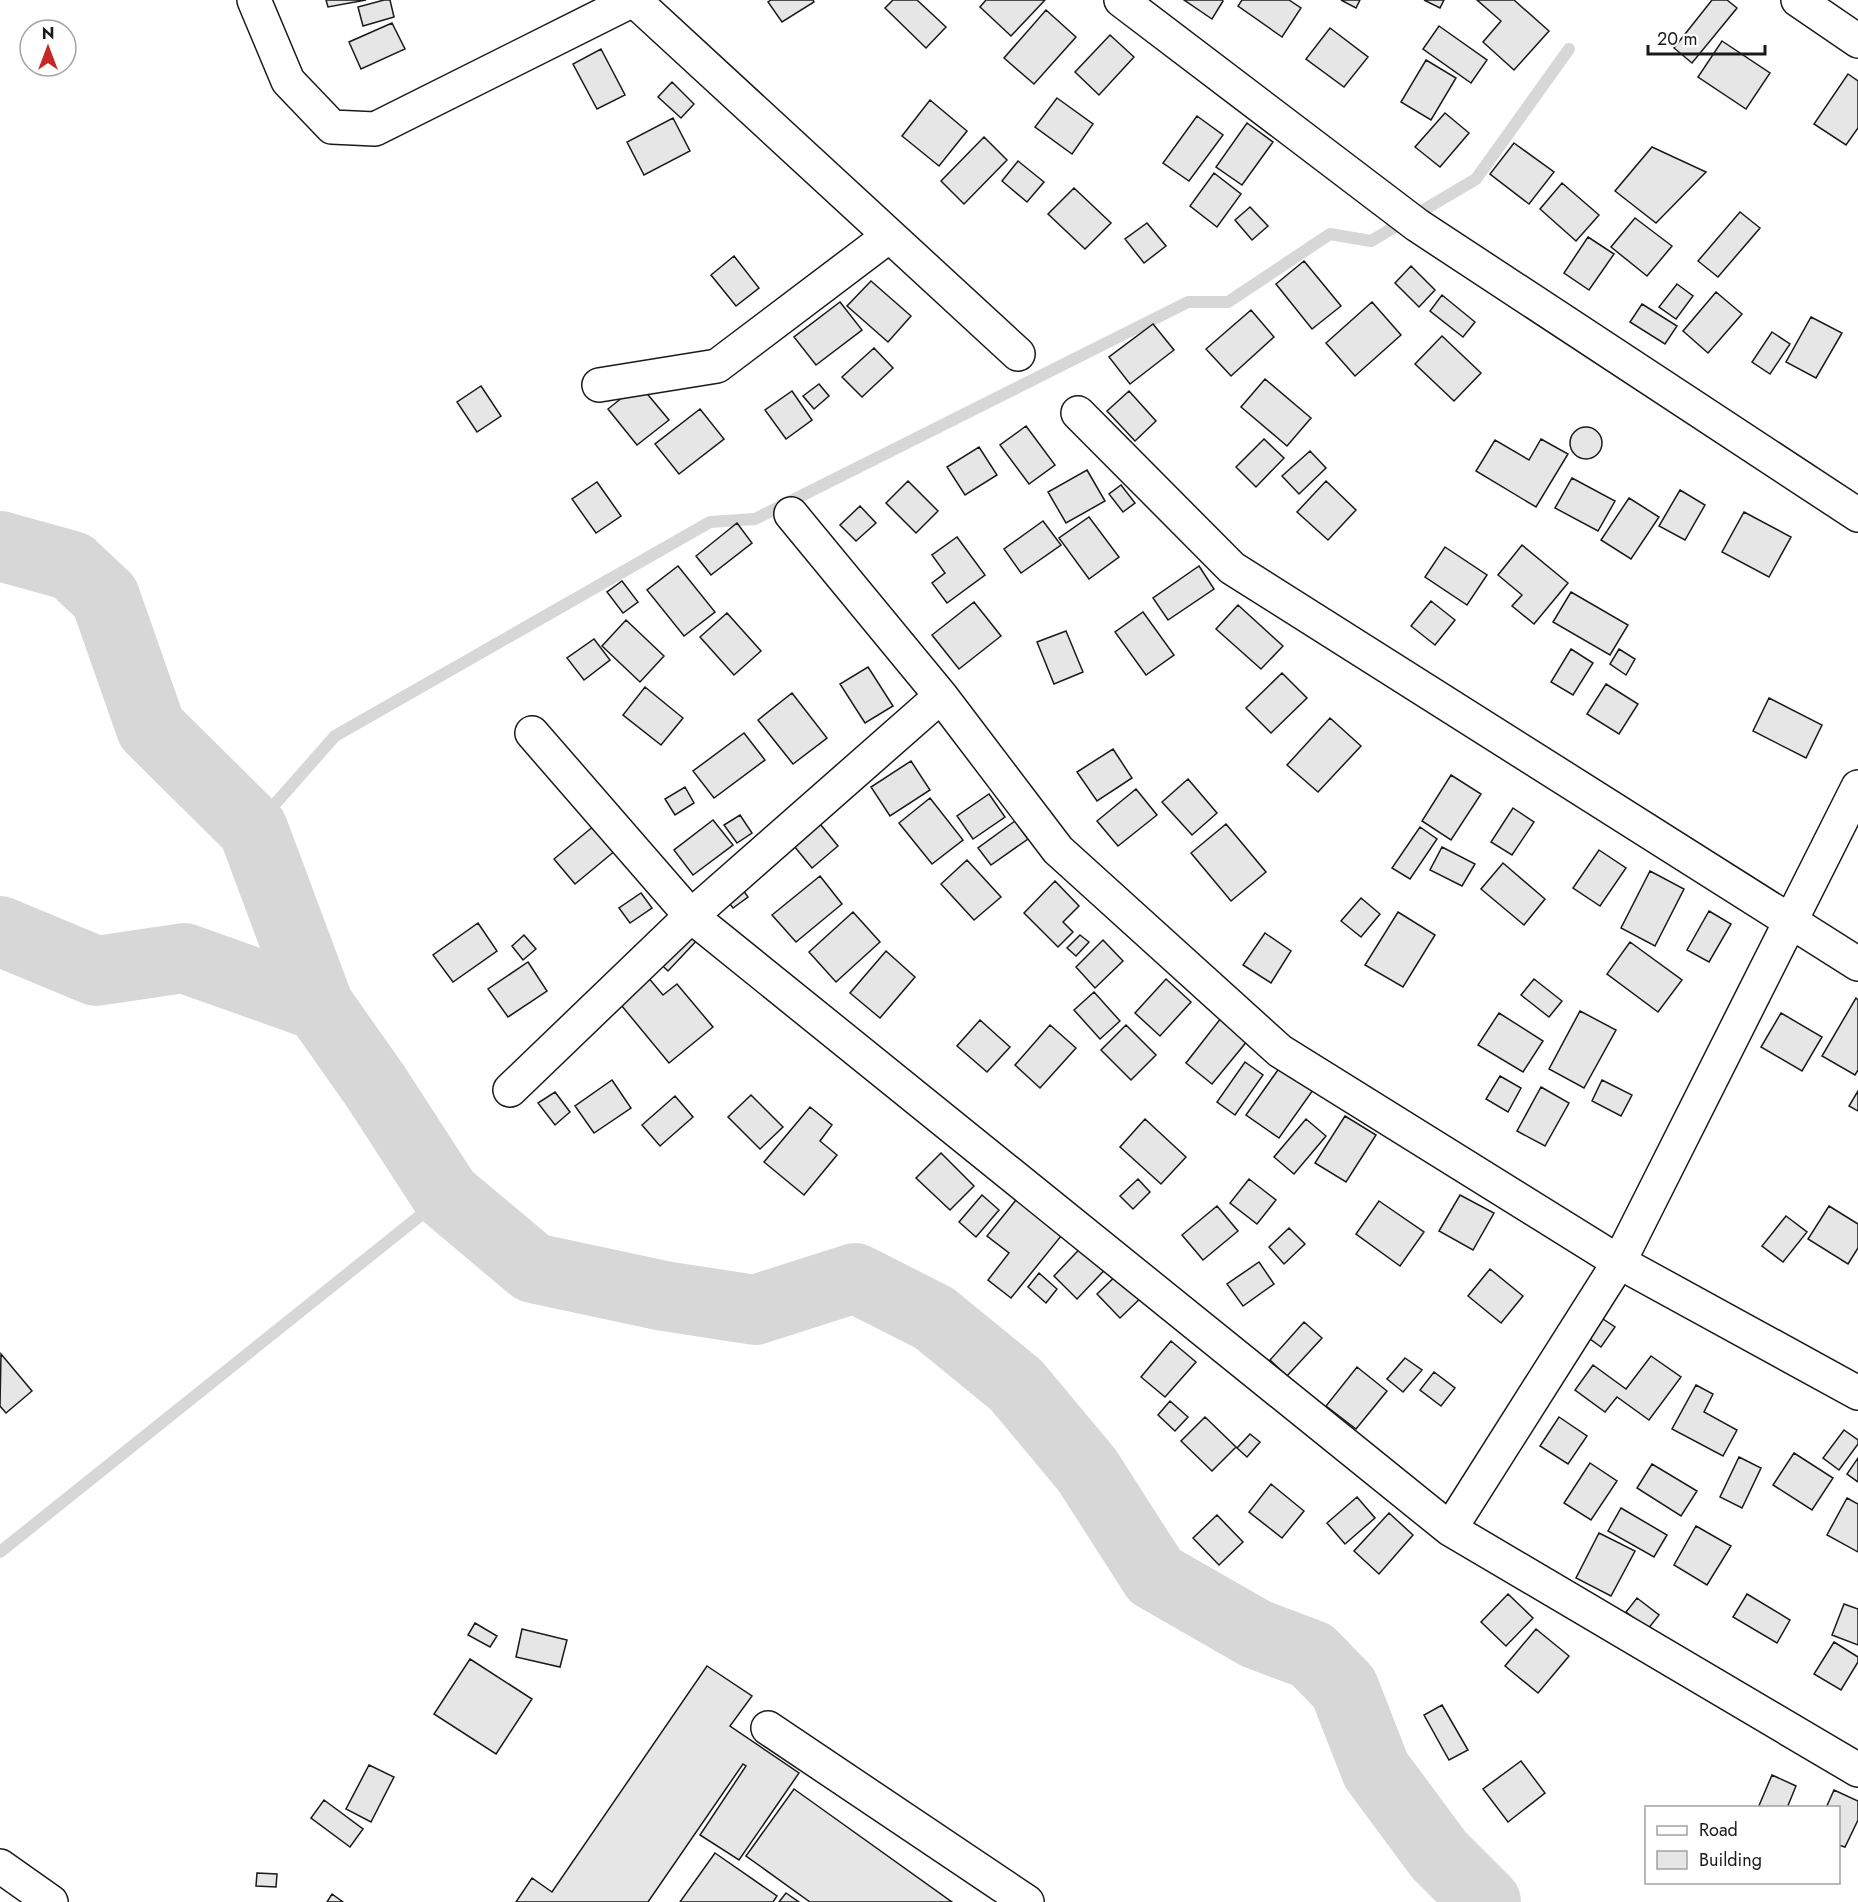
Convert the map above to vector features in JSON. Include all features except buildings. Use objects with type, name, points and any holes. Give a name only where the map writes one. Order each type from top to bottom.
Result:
[{"type":"street","points":[[254,0],[288,81],[332,127],[375,129],[634,0],[1018,354]]},
{"type":"street","points":[[1121,0],[1409,218],[1858,515]]},
{"type":"street","points":[[1798,0],[1858,41]]},
{"type":"street","points":[[599,385],[717,366],[889,236]]},
{"type":"street","points":[[1078,412],[1232,568],[1791,924],[1858,964]]},
{"type":"street","points":[[791,514],[941,696],[1058,850],[1280,1051],[1619,1262],[1858,1393]]},
{"type":"street","points":[[510,1090],[691,916],[941,696]]},
{"type":"street","points":[[532,733],[691,916],[1450,1529],[1858,1770]]},
{"type":"street","points":[[1450,1529],[1619,1262],[1858,787]]},
{"type":"street","points":[[768,1728],[1027,1902]]},
{"type":"street","points":[[0,1866],[51,1902]]},
{"type":"waterway","points":[[253,829],[335,736],[710,522],[755,519],[1188,302],[1228,302],[1330,234],[1371,241],[1476,179],[1569,49]]},
{"type":"waterway","points":[[0,546],[72,566],[105,597],[151,728],[253,829],[319,1006]]},
{"type":"waterway","points":[[0,931],[96,971],[184,958],[319,1006],[376,1087],[446,1195],[533,1268],[664,1296],[755,1310],[855,1278],[934,1318],[1016,1385],[1087,1470],[1155,1576],[1256,1634],[1312,1655],[1344,1688],[1376,1770],[1439,1855],[1486,1902]]},
{"type":"waterway","points":[[0,1552],[446,1195]]}]
